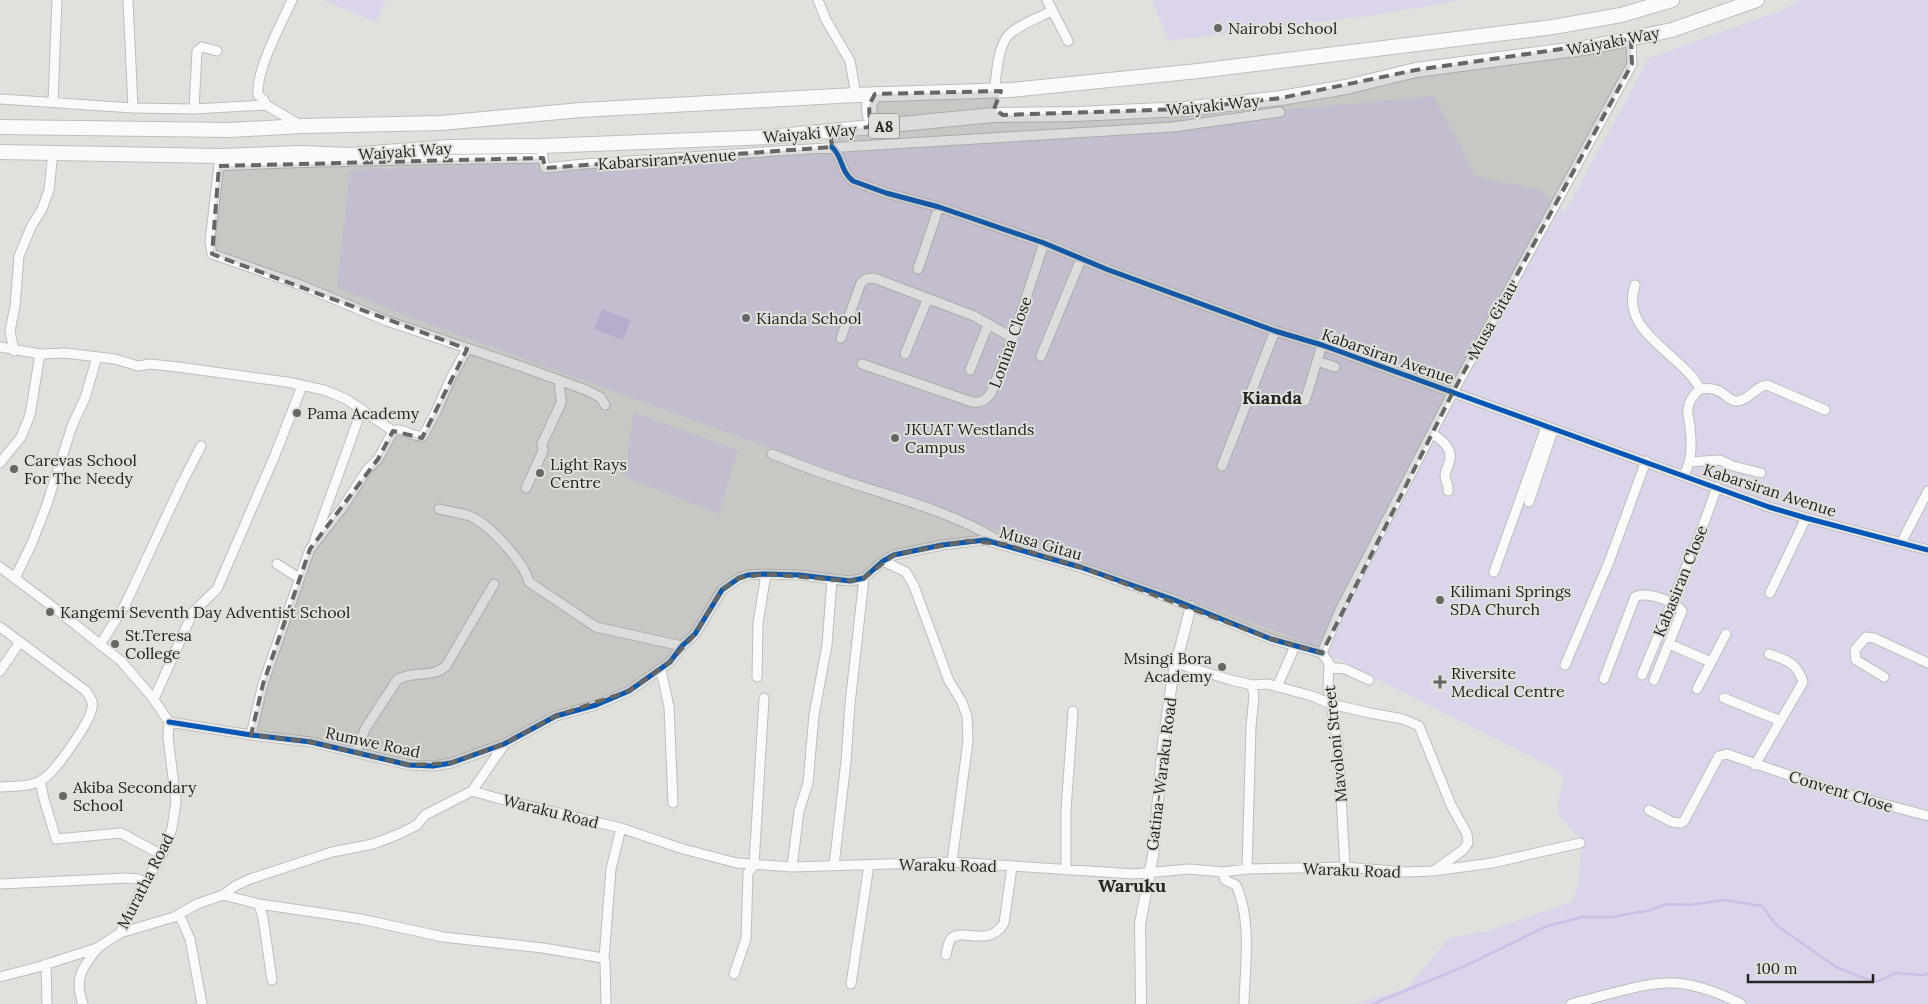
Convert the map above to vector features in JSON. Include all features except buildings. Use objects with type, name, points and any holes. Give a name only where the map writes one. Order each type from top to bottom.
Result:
[{"type":"highway","name":"Waiyaki Way","points":[[0,127],[230,130],[302,126],[442,124],[581,110],[875,94],[998,91],[1198,71],[1544,28],[1621,15],[1672,0]]},
{"type":"highway","name":"Waiyaki Way","points":[[0,152],[53,152],[220,161],[300,153],[349,154],[449,147],[542,152],[769,137],[1003,115],[1184,109],[1281,98],[1346,87],[1416,70],[1590,47],[1672,30],[1757,0]]},
{"type":"highway","points":[[998,91],[994,105],[996,110],[1003,115]]},
{"type":"highway","points":[[875,94],[869,105],[870,116],[881,126]]},
{"type":"street","points":[[53,102],[57,0]]},
{"type":"street","points":[[128,0],[133,108]]},
{"type":"street","points":[[266,106],[264,100],[258,95],[257,87],[264,65],[292,0]]},
{"type":"street","points":[[818,0],[826,20],[850,61],[856,95]]},
{"type":"street","points":[[1047,0],[1068,40]]},
{"type":"street","points":[[998,91],[1002,46],[1008,35],[1052,11]]},
{"type":"street","name":"Musa Gitau","points":[[864,578],[883,561],[894,555],[912,550],[985,540],[1080,567],[1190,606],[1271,639],[1322,653],[1340,610],[1453,392],[1632,64],[1631,39]]},
{"type":"street","points":[[194,109],[197,51],[202,48],[217,51]]},
{"type":"street","points":[[0,99],[133,108],[194,109],[266,106],[302,126]]},
{"type":"street","points":[[830,131],[832,147],[1173,127],[1280,112]]},
{"type":"street","name":"Kabarsiran Avenue","points":[[542,152],[545,168],[832,147],[838,154],[843,170],[853,181],[886,194],[939,207],[1044,243],[1081,259],[1275,331],[1322,345],[1550,429],[1806,518],[1928,550]]},
{"type":"street","points":[[14,351],[10,331],[19,256],[49,190],[53,152]]},
{"type":"street","points":[[220,161],[210,240],[212,254],[298,284],[386,321],[523,367],[600,396],[605,405]]},
{"type":"street","points":[[918,269],[939,207]]},
{"type":"street","name":"Lonina Close","points":[[862,364],[978,403],[985,400],[991,394],[1013,338],[1044,243]]},
{"type":"street","points":[[1041,356],[1081,259]]},
{"type":"street","points":[[841,338],[858,289],[866,279],[874,278],[927,300],[974,316],[1013,338]]},
{"type":"street","points":[[1635,285],[1631,297],[1632,305],[1640,324],[1657,344],[1694,378],[1700,389]]},
{"type":"street","points":[[905,354],[927,300]]},
{"type":"street","points":[[970,370],[988,325]]},
{"type":"street","points":[[1222,466],[1275,331]]},
{"type":"street","points":[[1305,401],[1322,345]]},
{"type":"street","points":[[0,348],[40,354],[65,353],[115,359],[138,366],[150,364],[178,367],[287,382],[324,390],[339,396],[392,431],[397,430],[419,437],[423,436],[438,410],[450,380],[467,349]]},
{"type":"street","points":[[0,463],[18,442],[30,415],[40,354]]},
{"type":"street","points":[[15,578],[41,519],[72,426],[85,398],[97,357]]},
{"type":"street","points":[[1317,361],[1335,367]]},
{"type":"street","points":[[526,488],[543,451],[542,444],[562,403],[559,387],[560,381]]},
{"type":"street","points":[[1684,475],[1691,452],[1687,410],[1693,397],[1700,389],[1710,388],[1737,401],[1743,399],[1760,386],[1767,385],[1825,410]]},
{"type":"street","points":[[154,699],[193,612],[217,589],[275,456],[302,386]]},
{"type":"street","points":[[251,735],[263,684],[299,578],[362,410]]},
{"type":"street","points":[[1529,502],[1550,429]]},
{"type":"street","points":[[1494,572],[1550,429]]},
{"type":"street","points":[[313,543],[344,507],[360,480],[378,458],[392,431]]},
{"type":"street","points":[[1432,434],[1445,444],[1450,451],[1445,474],[1448,491]]},
{"type":"street","points":[[100,645],[125,604],[201,446]]},
{"type":"street","points":[[772,454],[822,474],[973,525],[1004,544]]},
{"type":"street","points":[[1689,462],[1720,460],[1733,466],[1761,473]]},
{"type":"street","points":[[1565,665],[1609,562],[1646,461]]},
{"type":"street","name":"Kabasiran Close","points":[[1642,675],[1672,604],[1717,487]]},
{"type":"street","points":[[1901,543],[1928,491]]},
{"type":"street","points":[[439,509],[470,517],[481,524],[516,557],[527,574],[529,582],[596,628],[682,646],[695,634],[722,590],[739,578],[748,575],[766,574],[799,575],[850,581],[864,578],[834,866]]},
{"type":"street","points":[[1770,593],[1806,518]]},
{"type":"street","points":[[883,561],[906,572],[914,586],[949,681],[962,702],[967,716],[968,741],[952,862]]},
{"type":"street","points":[[277,564],[299,578]]},
{"type":"street","points":[[0,567],[120,661],[154,699],[169,722]]},
{"type":"street","points":[[757,677],[758,623],[766,574]]},
{"type":"street","points":[[792,867],[799,811],[808,783],[814,715],[827,646],[832,579]]},
{"type":"street","points":[[356,753],[365,729],[397,680],[404,675],[434,674],[446,666],[494,584]]},
{"type":"street","points":[[1604,679],[1635,598],[1647,595],[1672,604],[1681,609],[1682,613],[1654,680]]},
{"type":"street","name":"Gatina-Waraku Road","points":[[1141,1004],[1140,924],[1152,855],[1163,743],[1175,663],[1190,606]]},
{"type":"street","points":[[0,627],[86,691],[90,696],[93,706],[88,719],[68,750],[46,777],[40,781],[0,787]]},
{"type":"street","points":[[1697,689],[1726,634]]},
{"type":"street","points":[[1884,677],[1856,660],[1855,650],[1866,637],[1874,638],[1928,663]]},
{"type":"street","points":[[0,671],[20,642]]},
{"type":"street","points":[[1669,644],[1711,662]]},
{"type":"street","name":"Rumwe Road","points":[[169,722],[311,742],[408,765],[433,766],[451,763],[504,744],[556,716],[596,705],[623,694],[661,670],[670,662],[682,646]]},
{"type":"street","points":[[1277,687],[1295,646]]},
{"type":"street","name":"Mavoloni Street","points":[[1322,653],[1329,663],[1328,688],[1338,743],[1345,867]]},
{"type":"street","points":[[1755,765],[1803,682],[1800,673],[1790,661],[1769,654]]},
{"type":"street","points":[[1175,663],[1252,685],[1268,684],[1312,696],[1331,704],[1403,719],[1419,726],[1451,805],[1467,834],[1468,843],[1463,850],[1433,871]]},
{"type":"street","points":[[1329,667],[1345,669],[1369,680]]},
{"type":"street","points":[[661,670],[669,707],[673,803]]},
{"type":"street","points":[[1247,869],[1252,707],[1254,696],[1252,685]]},
{"type":"street","points":[[734,974],[746,939],[748,873],[754,865],[764,698]]},
{"type":"street","points":[[1724,698],[1776,719],[1778,724]]},
{"type":"street","points":[[1066,870],[1066,810],[1073,710]]},
{"type":"street","name":"Muratha Road","points":[[0,977],[97,948],[120,933],[145,883],[162,855],[172,828],[176,802],[168,737],[169,722]]},
{"type":"street","points":[[120,933],[174,917],[197,904],[223,895],[235,886],[250,879],[298,862],[332,852],[373,844],[399,834],[417,825],[425,815],[472,790],[504,744]]},
{"type":"street","name":"Convent Close","points":[[1649,810],[1672,822],[1681,823],[1692,810],[1719,756],[1727,754],[1835,791],[1928,816]]},
{"type":"street","points":[[40,781],[56,839],[120,833],[162,855]]},
{"type":"street","name":"Waraku Road","points":[[472,790],[504,800],[621,828],[737,864],[792,867],[952,862],[1134,874],[1189,869],[1222,872],[1247,869],[1345,867],[1406,872],[1433,871],[1492,863],[1580,843]]},
{"type":"street","points":[[606,1004],[604,958],[611,869],[621,828]]},
{"type":"street","points":[[851,984],[870,865]]},
{"type":"street","points":[[946,955],[953,937],[958,935],[989,936],[1000,929],[1004,923],[1012,866]]},
{"type":"street","points":[[1222,872],[1225,880],[1236,885],[1241,896],[1245,926],[1244,1004]]},
{"type":"street","points":[[0,884],[127,878],[138,879],[145,883]]},
{"type":"street","points":[[223,895],[259,904],[361,919],[443,937],[543,948],[604,958]]},
{"type":"street","points":[[259,904],[263,918],[272,980]]},
{"type":"street","points":[[179,914],[190,938],[202,1004]]},
{"type":"street","points":[[83,1004],[78,981],[89,958],[97,948]]},
{"type":"street","points":[[46,964],[47,1004]]},
{"type":"street","points":[[1571,1004],[1665,983],[1692,986],[1712,991],[1740,1004]]},
{"type":"highlighted area","points":[[1631,39],[1632,64],[1453,392],[1322,653],[1271,639],[1080,567],[1004,544],[967,541],[894,555],[864,578],[850,581],[766,574],[739,578],[722,590],[695,634],[670,662],[629,691],[556,716],[504,744],[451,763],[409,765],[311,742],[251,735],[263,684],[310,549],[378,459],[393,431],[422,438],[467,349],[212,254],[219,166],[543,158],[545,168],[832,147],[830,131],[870,127],[869,105],[875,94],[1001,91],[994,109],[1003,115],[1184,109],[1281,98],[1416,70]]},
{"type":"shaded area","points":[[323,0],[386,0],[376,22]]},
{"type":"shaded area","name":"Nairobi School","points":[[1152,0],[1463,0],[1374,15],[1169,41]]},
{"type":"shaded area","points":[[1800,0],[1928,0],[1928,1004],[1354,1004],[1407,988],[1449,938],[1488,931],[1573,901],[1578,884],[1582,840],[1559,814],[1559,801],[1564,780],[1559,771],[1300,640],[409,317],[337,287],[350,170],[856,149],[1434,96],[1476,176],[1540,190],[1565,212],[1649,58],[1785,9]]},
{"type":"shaded area","points":[[602,309],[631,320],[623,340],[594,329]]},
{"type":"shaded area","points":[[633,412],[738,450],[719,514],[625,477]]},
{"type":"waterway","points":[[1373,1004],[1465,966],[1547,926],[1582,917],[1613,917],[1651,910],[1666,904],[1690,905],[1724,900],[1762,906],[1776,925],[1836,967],[1871,981],[1879,981],[1895,973],[1924,975],[1928,973]]},
{"type":"cycle path","points":[[832,147],[836,151],[846,173],[853,181],[886,193],[939,207],[1044,243],[1106,269],[1275,331],[1322,345],[1769,507],[1928,550]]},
{"type":"cycle path","points":[[169,722],[311,742],[409,765],[433,766],[451,763],[504,744],[556,716],[596,705],[629,691],[670,662],[682,646],[695,634],[722,590],[739,578],[748,575],[766,574],[799,575],[850,581],[864,578],[883,561],[894,555],[942,545],[985,540],[1080,567],[1172,599],[1271,639],[1322,653]]},
{"type":"place","name":"Nairobi School","points":[[1218,28]]},
{"type":"place","name":"Kianda School","points":[[746,318]]},
{"type":"place","name":"Pama Academy","points":[[297,413]]},
{"type":"place","name":"JKUAT Westlands Campus","points":[[895,438]]},
{"type":"place","name":"Carevas School For The Needy","points":[[14,469]]},
{"type":"place","name":"Light Rays Centre","points":[[540,473]]},
{"type":"place","name":"Kilimani Springs SDA Church","points":[[1440,600]]},
{"type":"place","name":"Kangemi Seventh Day Adventist School","points":[[50,612]]},
{"type":"place","name":"St.Teresa College","points":[[115,644]]},
{"type":"place","name":"Msingi Bora Academy","points":[[1222,667]]},
{"type":"place","name":"Riversite Medical Centre","points":[[1440,682]]},
{"type":"place","name":"Akiba Secondary School","points":[[63,796]]},
{"type":"district","name":"Kianda","points":[[1272,397]]},
{"type":"district","name":"Waruku","points":[[1132,885]]}]
